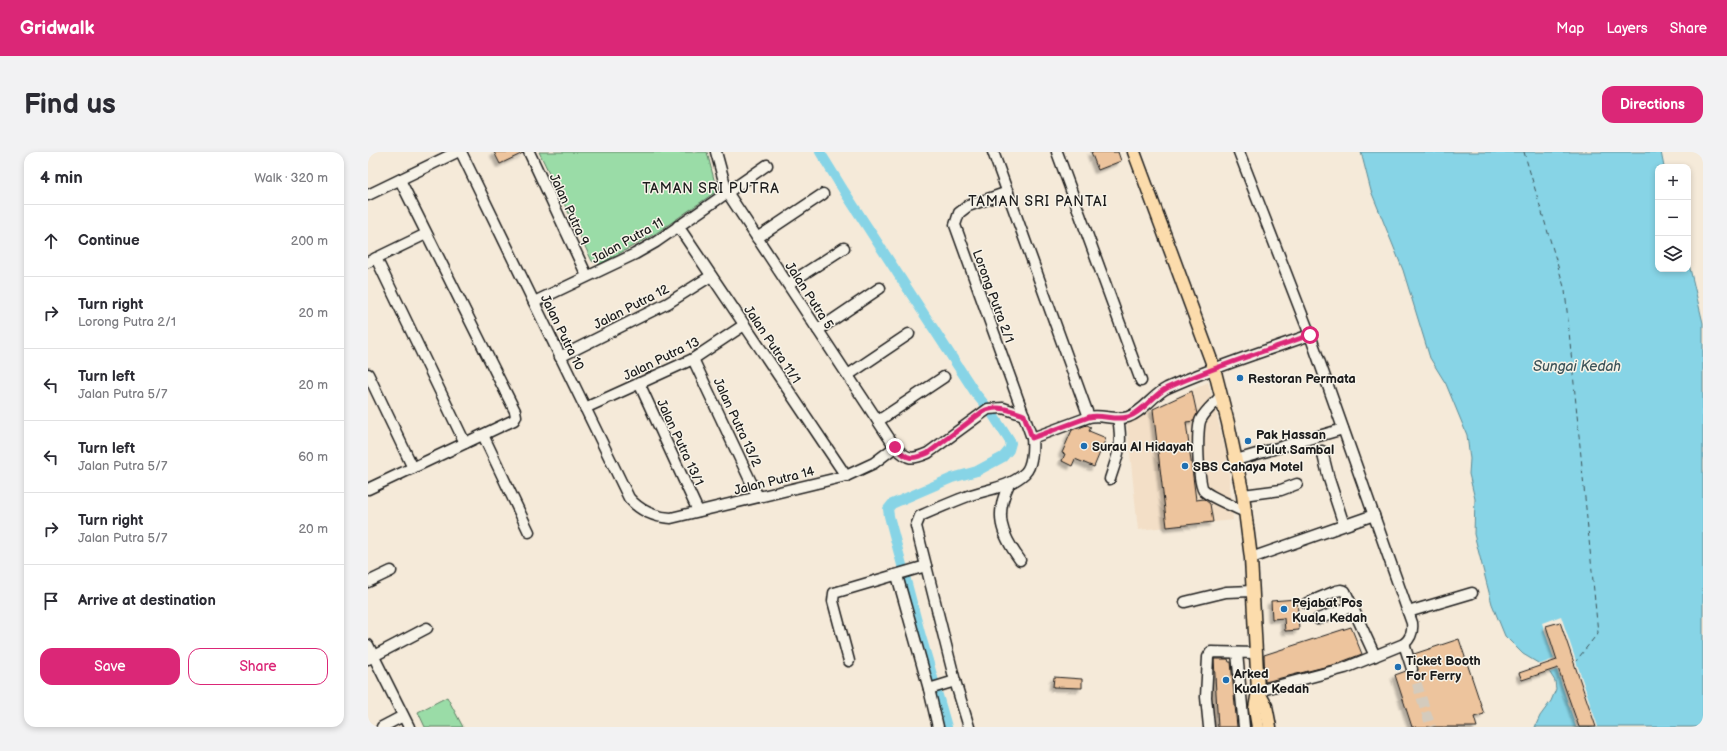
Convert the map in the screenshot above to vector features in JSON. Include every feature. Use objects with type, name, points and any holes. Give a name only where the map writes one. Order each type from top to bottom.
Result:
[{"type":"main road","points":[[1134,152],[1214,368],[1236,460],[1243,496],[1251,558],[1258,691],[1255,709],[1258,727]]},
{"type":"main road","points":[[1258,691],[1266,706],[1270,727]]},
{"type":"street","points":[[368,195],[457,152]]},
{"type":"street","name":"Jalan Putra 10","points":[[461,152],[629,498],[638,507],[652,515]]},
{"type":"street","name":"Jalan Putra 9","points":[[529,152],[587,276]]},
{"type":"street","name":"Jalan Putra 5","points":[[716,152],[727,192],[895,447]]},
{"type":"street","points":[[994,152],[1089,417]]},
{"type":"street","points":[[1058,152],[1141,381]]},
{"type":"street","points":[[1239,152],[1310,335],[1408,612],[1412,630],[1408,640],[1404,644],[1345,668],[1258,691]]},
{"type":"street","name":"Jalan Putra 11","points":[[534,302],[635,254],[656,242],[767,165]]},
{"type":"street","points":[[368,489],[514,420],[516,413],[400,180]]},
{"type":"street","name":"Lorong Putra 2/1","points":[[1008,192],[968,206],[959,213],[955,224],[1032,438]]},
{"type":"street","points":[[757,238],[822,194]]},
{"type":"street","name":"Jalan Putra 11/1","points":[[678,226],[846,476]]},
{"type":"street","points":[[426,234],[372,260],[465,443]]},
{"type":"street","points":[[788,284],[844,248]]},
{"type":"street","name":"Jalan Putra 12","points":[[560,357],[668,302],[711,276]]},
{"type":"street","points":[[818,330],[880,288]]},
{"type":"street","name":"Jalan Putra 13","points":[[585,408],[693,359],[744,325]]},
{"type":"street","points":[[848,375],[909,334]]},
{"type":"street","points":[[969,727],[955,681],[916,526],[920,516],[970,496],[1009,484],[1026,472],[1029,467],[1033,447],[1032,438],[1089,417],[1095,416],[1118,418],[1134,414],[1155,395],[1166,388],[1214,368],[1310,335]]},
{"type":"street","name":"Jalan Putra 13/2","points":[[693,359],[758,497]]},
{"type":"street","points":[[368,374],[413,468]]},
{"type":"street","points":[[878,421],[944,376]]},
{"type":"street","name":"Jalan Putra 13/1","points":[[640,383],[698,511]]},
{"type":"street","points":[[1221,396],[1201,418],[1199,423],[1197,438],[1201,486],[1208,493],[1245,512]]},
{"type":"street","points":[[895,447],[904,456],[911,458],[918,457],[928,453],[988,409],[1003,408],[1024,415]]},
{"type":"street","points":[[1110,480],[1120,447],[1121,437],[1118,418]]},
{"type":"street","points":[[1236,460],[1343,430]]},
{"type":"street","points":[[483,435],[529,532]]},
{"type":"street","name":"Jalan Putra 14","points":[[652,515],[671,518],[846,476],[874,463],[895,447]]},
{"type":"street","points":[[1322,451],[1344,525]]},
{"type":"street","points":[[1009,484],[1002,497],[1002,528],[1010,546],[1020,560]]},
{"type":"street","points":[[1243,496],[1281,490],[1297,484]]},
{"type":"street","points":[[1251,558],[1374,515]]},
{"type":"street","points":[[849,661],[833,601],[834,593],[926,566]]},
{"type":"street","points":[[368,582],[391,570]]},
{"type":"street","points":[[903,573],[898,579],[933,688],[938,727]]},
{"type":"street","points":[[1307,603],[1341,590],[1345,591],[1375,656]]},
{"type":"street","points":[[1185,602],[1226,592],[1253,591]]},
{"type":"street","points":[[1408,612],[1472,593]]},
{"type":"street","points":[[1318,619],[1353,606]]},
{"type":"street","points":[[371,658],[427,628]]},
{"type":"street","points":[[1404,644],[1412,669]]},
{"type":"street","points":[[368,645],[371,658],[409,727]]},
{"type":"street","points":[[1209,727],[1206,697],[1208,657],[1211,652],[1256,653]]},
{"type":"street","points":[[1237,653],[1244,727]]},
{"type":"street","points":[[933,688],[955,681]]},
{"type":"street","points":[[382,727],[403,716]]},
{"type":"shaded area","points":[[1208,382],[1227,455],[1233,520],[1138,530],[1127,424],[1153,409]]},
{"type":"shaded area","name":"Arked Kuala Kedah","points":[[1210,649],[1244,650],[1252,727],[1204,727],[1203,655]]},
{"type":"green space","points":[[539,152],[707,152],[717,191],[655,234],[600,264],[592,261]]},
{"type":"green space","points":[[447,697],[463,727],[425,727],[418,712]]},
{"type":"water","name":"Sungai Kedah","points":[[1361,152],[1661,152],[1663,164],[1655,164],[1655,272],[1691,272],[1703,323],[1703,727],[1535,727],[1540,716],[1551,701],[1556,689],[1555,681],[1550,673],[1538,663],[1523,654],[1505,636],[1492,604],[1474,534],[1475,499],[1469,474],[1470,459],[1467,435],[1446,384],[1430,358],[1403,270],[1371,191]]},
{"type":"pier","points":[[1561,616],[1598,727],[1576,727],[1557,670],[1548,673],[1538,665],[1554,659],[1542,623]]},
{"type":"building","points":[[494,152],[523,152],[523,153],[500,164]]},
{"type":"building","points":[[1091,152],[1118,152],[1121,161],[1098,170]]},
{"type":"building","points":[[1192,391],[1197,414],[1194,421],[1186,422],[1196,500],[1204,499],[1210,504],[1213,522],[1167,527],[1153,409]]},
{"type":"building","name":"Surau Al Hidayah","points":[[1087,425],[1091,427],[1089,431],[1106,438],[1094,467],[1075,459],[1072,466],[1062,461],[1065,454],[1062,453],[1072,430],[1077,428],[1080,429],[1081,427]]},
{"type":"building","name":"Pejabat Pos Kuala Kedah","points":[[1297,599],[1299,630],[1285,631],[1284,618],[1272,619],[1271,601]]},
{"type":"building","points":[[1560,622],[1596,727],[1579,727],[1558,668],[1522,680],[1519,673],[1557,660],[1546,626]]},
{"type":"building","points":[[1351,627],[1362,654],[1336,664],[1265,682],[1264,655]]},
{"type":"building","points":[[1459,639],[1484,714],[1474,717],[1477,727],[1412,727],[1395,675],[1406,671],[1410,675],[1414,675],[1418,670],[1414,654]]},
{"type":"building","name":"Arked Kuala Kedah","points":[[1214,659],[1228,659],[1229,662],[1231,662],[1237,727],[1218,727]]},
{"type":"building","points":[[1054,677],[1082,679],[1082,688],[1053,687]]},
{"type":"waterway","points":[[820,152],[976,394],[986,406]]},
{"type":"waterway","points":[[947,727],[920,633],[888,509],[892,504],[952,478],[977,471],[1003,457],[1009,450],[1011,443],[991,412]]},
{"type":"ferry route","points":[[1524,152],[1565,290],[1598,633],[1576,661]]},
{"type":"tunnel","points":[[1412,669],[1431,727]]},
{"type":"place","name":"Restoran Permata","points":[[1240,378]]},
{"type":"place","name":"Pak Hassan Pulut Sambal","points":[[1248,441]]},
{"type":"place","name":"Surau Al Hidayah","points":[[1084,446]]},
{"type":"place","name":"SBS Cahaya Motel","points":[[1185,466]]},
{"type":"place","name":"Pejabat Pos Kuala Kedah","points":[[1284,609]]},
{"type":"place","name":"Ticket Booth For Ferry","points":[[1398,667]]},
{"type":"place","name":"Arked Kuala Kedah","points":[[1226,680]]},
{"type":"district","name":"TAMAN SRI PUTRA","points":[[711,188]]},
{"type":"district","name":"TAMAN SRI PANTAI","points":[[1038,201]]},
{"type":"route","points":[[895,447],[904,456],[911,458],[928,453],[988,409],[1003,408],[1024,415],[1032,438],[1089,417],[1127,417],[1134,414],[1155,395],[1166,388],[1214,368],[1310,335]]}]
